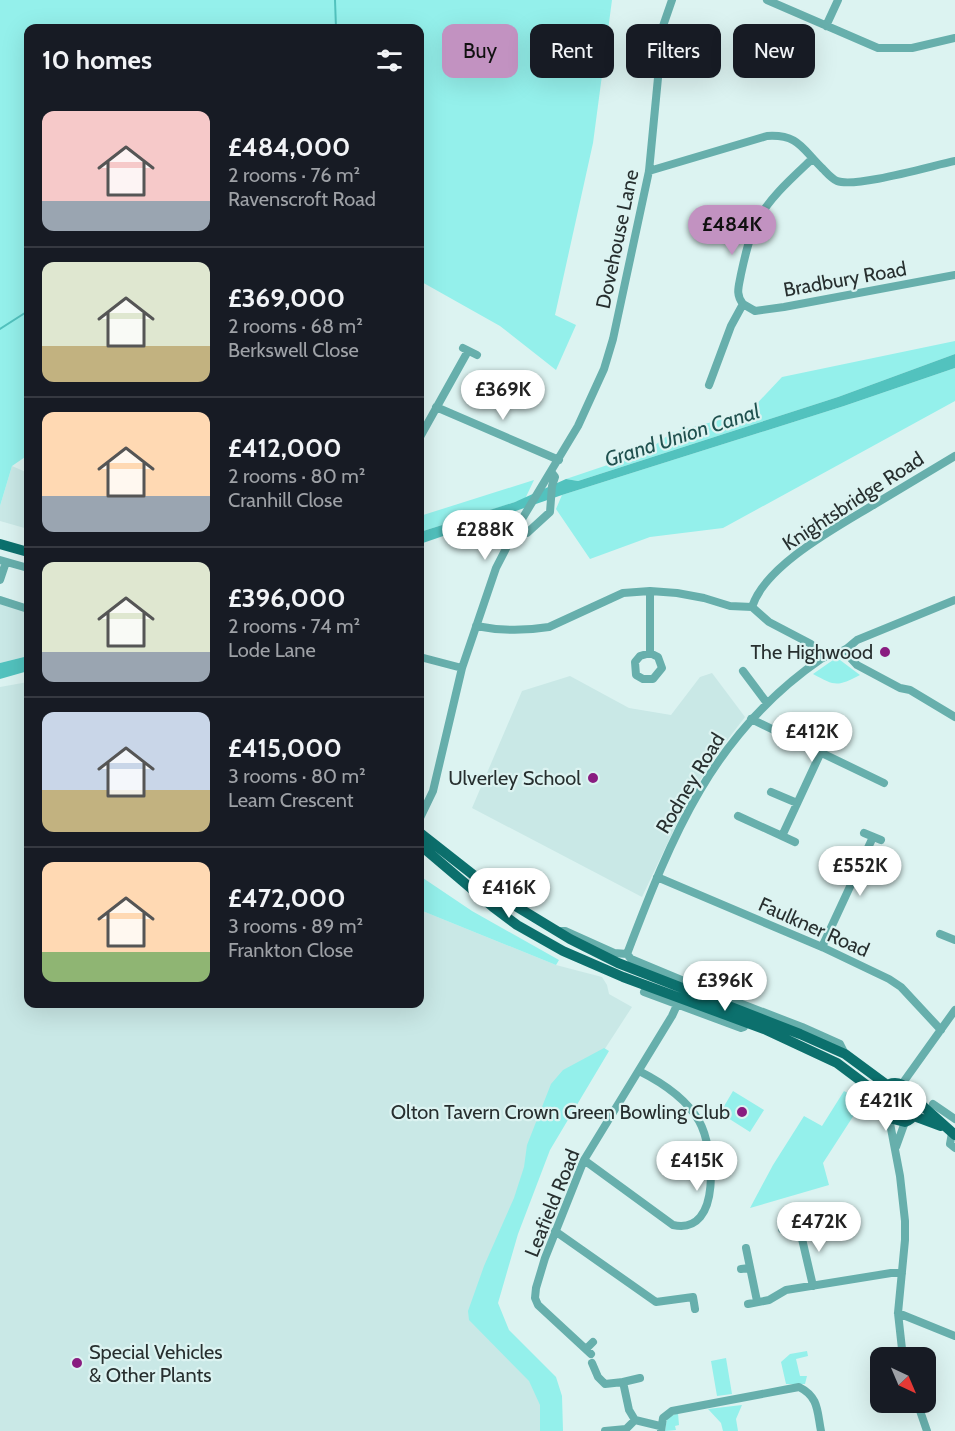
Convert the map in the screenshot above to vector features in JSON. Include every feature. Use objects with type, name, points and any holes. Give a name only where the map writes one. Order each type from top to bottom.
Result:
[{"type":"main road","points":[[0,544],[24,550]]},
{"type":"main road","points":[[424,835],[504,899],[558,932],[680,998],[800,1034],[845,1054],[887,1085]]},
{"type":"main road","points":[[424,848],[493,908],[517,925],[563,951],[623,977],[794,1042],[837,1063],[869,1087],[888,1118],[910,1119],[951,1132]]},
{"type":"main road","points":[[879,1100],[882,1090],[887,1085],[902,1084],[951,1132]]},
{"type":"main road","points":[[910,1119],[917,1101]]},
{"type":"street","name":"Dovehouse Lane","points":[[424,810],[439,772],[462,668],[496,568],[516,529],[559,460],[588,406],[604,369],[613,339],[649,171],[663,26],[672,0]]},
{"type":"street","points":[[767,0],[878,48],[912,48],[955,38]]},
{"type":"street","points":[[826,26],[838,0]]},
{"type":"street","points":[[649,171],[774,135],[795,140],[832,178],[848,182],[870,180],[955,161]]},
{"type":"street","points":[[709,385],[730,326],[743,304],[738,298],[738,288],[750,238],[758,220],[774,199],[812,159]]},
{"type":"street","name":"Bradbury Road","points":[[743,304],[755,311],[955,275]]},
{"type":"street","points":[[424,430],[469,352]]},
{"type":"street","points":[[436,407],[559,460]]},
{"type":"street","name":"Knightsbridge Road","points":[[752,607],[758,594],[786,563],[815,541],[955,456]]},
{"type":"street","points":[[516,529],[527,533],[550,510],[555,477],[552,472]]},
{"type":"street","points":[[18,566],[24,555]]},
{"type":"street","points":[[0,580],[3,561],[24,567]]},
{"type":"street","points":[[650,591],[650,653]]},
{"type":"street","points":[[476,626],[510,631],[549,627],[623,593],[650,591],[695,596],[739,607],[752,607],[770,622],[811,644],[823,658],[844,651],[857,640],[955,600]]},
{"type":"street","points":[[0,600],[24,608]]},
{"type":"street","points":[[844,651],[857,665],[900,688],[910,690],[955,717]]},
{"type":"street","points":[[424,658],[462,668]]},
{"type":"street","name":"Rodney Road","points":[[627,954],[677,831],[731,742],[767,703],[823,658]]},
{"type":"street","points":[[742,671],[767,703]]},
{"type":"street","points":[[752,719],[884,783]]},
{"type":"street","points":[[782,836],[821,752]]},
{"type":"street","points":[[771,792],[796,803]]},
{"type":"street","points":[[738,816],[795,842]]},
{"type":"street","points":[[822,947],[877,838],[864,833]]},
{"type":"street","name":"Faulkner Road","points":[[657,876],[822,947],[889,980],[901,987],[941,1030]]},
{"type":"street","points":[[558,932],[565,930],[614,953],[627,954],[631,959],[703,990],[802,1027],[840,1044],[845,1054]]},
{"type":"street","points":[[940,934],[955,940]]},
{"type":"street","points":[[644,992],[680,998]]},
{"type":"street","name":"Leafield Road","points":[[590,1355],[538,1305],[535,1298],[536,1288],[555,1231],[584,1160],[672,1016],[680,998]]},
{"type":"street","points":[[902,1084],[955,1010]]},
{"type":"street","points":[[584,1160],[673,1225],[681,1227],[693,1223],[704,1213],[709,1201],[712,1165],[701,1123],[691,1108],[675,1093],[639,1071]]},
{"type":"street","points":[[933,1104],[955,1119]]},
{"type":"street","points":[[888,1118],[900,1176],[905,1221],[898,1313],[902,1347]]},
{"type":"street","points":[[895,1151],[901,1130],[910,1119]]},
{"type":"street","points":[[951,1132],[950,1144],[955,1148]]},
{"type":"street","points":[[782,1229],[810,1224]]},
{"type":"street","points":[[799,1226],[813,1286]]},
{"type":"street","points":[[555,1231],[656,1302],[693,1297],[695,1309]]},
{"type":"street","points":[[746,1248],[745,1269],[757,1301]]},
{"type":"street","points":[[748,1304],[769,1300],[786,1290],[902,1273]]},
{"type":"street","points":[[898,1313],[955,1336]]},
{"type":"street","points":[[593,1342],[590,1355],[598,1377],[605,1384],[640,1378]]},
{"type":"street","points":[[622,1382],[628,1410],[635,1420],[660,1428],[663,1419],[672,1411],[799,1388],[809,1392],[815,1401],[821,1431]]},
{"type":"street","points":[[921,1413],[927,1431]]},
{"type":"street","points":[[606,1431],[626,1429],[635,1420]]},
{"type":"shaded area","points":[[0,0],[612,0],[609,24],[530,24],[530,78],[602,78],[593,143],[555,315],[576,325],[556,370],[500,326],[424,283],[424,24],[24,24],[24,458],[12,466],[0,506]]},
{"type":"shaded area","points":[[955,341],[955,354],[838,397],[578,481],[566,479],[646,452],[671,433],[749,412],[782,377]]},
{"type":"shaded area","points":[[955,354],[955,368],[844,406],[562,495],[424,543],[424,531],[515,502],[566,479],[578,481],[838,397]]},
{"type":"shaded area","points":[[955,368],[955,401],[723,528],[650,537],[590,559],[556,509],[562,495],[844,406]]},
{"type":"shaded area","points":[[12,466],[24,471],[24,528],[0,521],[0,506]]},
{"type":"shaded area","points":[[534,480],[525,499],[424,531],[424,515]]},
{"type":"shaded area","points":[[0,596],[24,604],[24,657],[0,663]]},
{"type":"shaded area","points":[[24,657],[24,672],[0,679],[0,663]]},
{"type":"shaded area","points":[[833,660],[840,660],[860,675],[836,684],[813,674]]},
{"type":"shaded area","name":"Ulverley School","points":[[712,673],[745,717],[715,756],[688,800],[642,897],[472,808],[522,691],[570,676],[629,708],[671,715],[700,677]]},
{"type":"shaded area","points":[[24,683],[24,1008],[424,1008],[424,912],[556,965],[602,977],[609,994],[632,1007],[549,1135],[492,1313],[557,1431],[0,1431],[0,687]]},
{"type":"shaded area","points":[[424,879],[472,911],[559,960],[556,965],[424,912]]},
{"type":"shaded area","points":[[604,1048],[609,1051],[550,1150],[518,1234],[498,1303],[509,1330],[556,1377],[562,1396],[563,1431],[540,1431],[540,1405],[529,1381],[469,1320],[468,1311],[484,1266],[514,1198],[524,1167],[527,1145],[551,1084],[563,1070]]},
{"type":"shaded area","points":[[894,1088],[902,1090],[909,1100],[911,1113],[905,1117],[893,1113],[886,1096]]},
{"type":"shaded area","name":"Olton Tavern Crown Green Bowling Club","points":[[733,1091],[764,1110],[750,1132],[720,1113]]},
{"type":"shaded area","points":[[844,1091],[863,1101],[823,1163],[829,1185],[750,1208],[773,1165],[804,1116],[822,1126]]},
{"type":"shaded area","points":[[807,1351],[808,1356],[796,1359],[800,1376],[807,1376],[805,1384],[786,1384],[781,1362],[790,1354]]},
{"type":"shaded area","points":[[726,1358],[732,1394],[717,1396],[711,1361]]},
{"type":"shaded area","points":[[742,1405],[736,1419],[738,1431],[723,1431],[721,1423],[708,1409]]},
{"type":"shaded area","points":[[678,1413],[679,1425],[675,1426],[676,1430],[665,1431],[667,1418]]},
{"type":"waterway","points":[[335,0],[336,24]]},
{"type":"waterway","points":[[0,329],[24,314]]},
{"type":"place","name":"The Highwood","points":[[885,652]]},
{"type":"place","name":"Ulverley School","points":[[593,778]]},
{"type":"place","name":"Olton Tavern Crown Green Bowling Club","points":[[742,1112]]},
{"type":"place","name":"Special Vehicles & Other Plants","points":[[77,1363]]},
{"type":"water label","name":"Grand Union Canal","points":[[682,435]]}]
